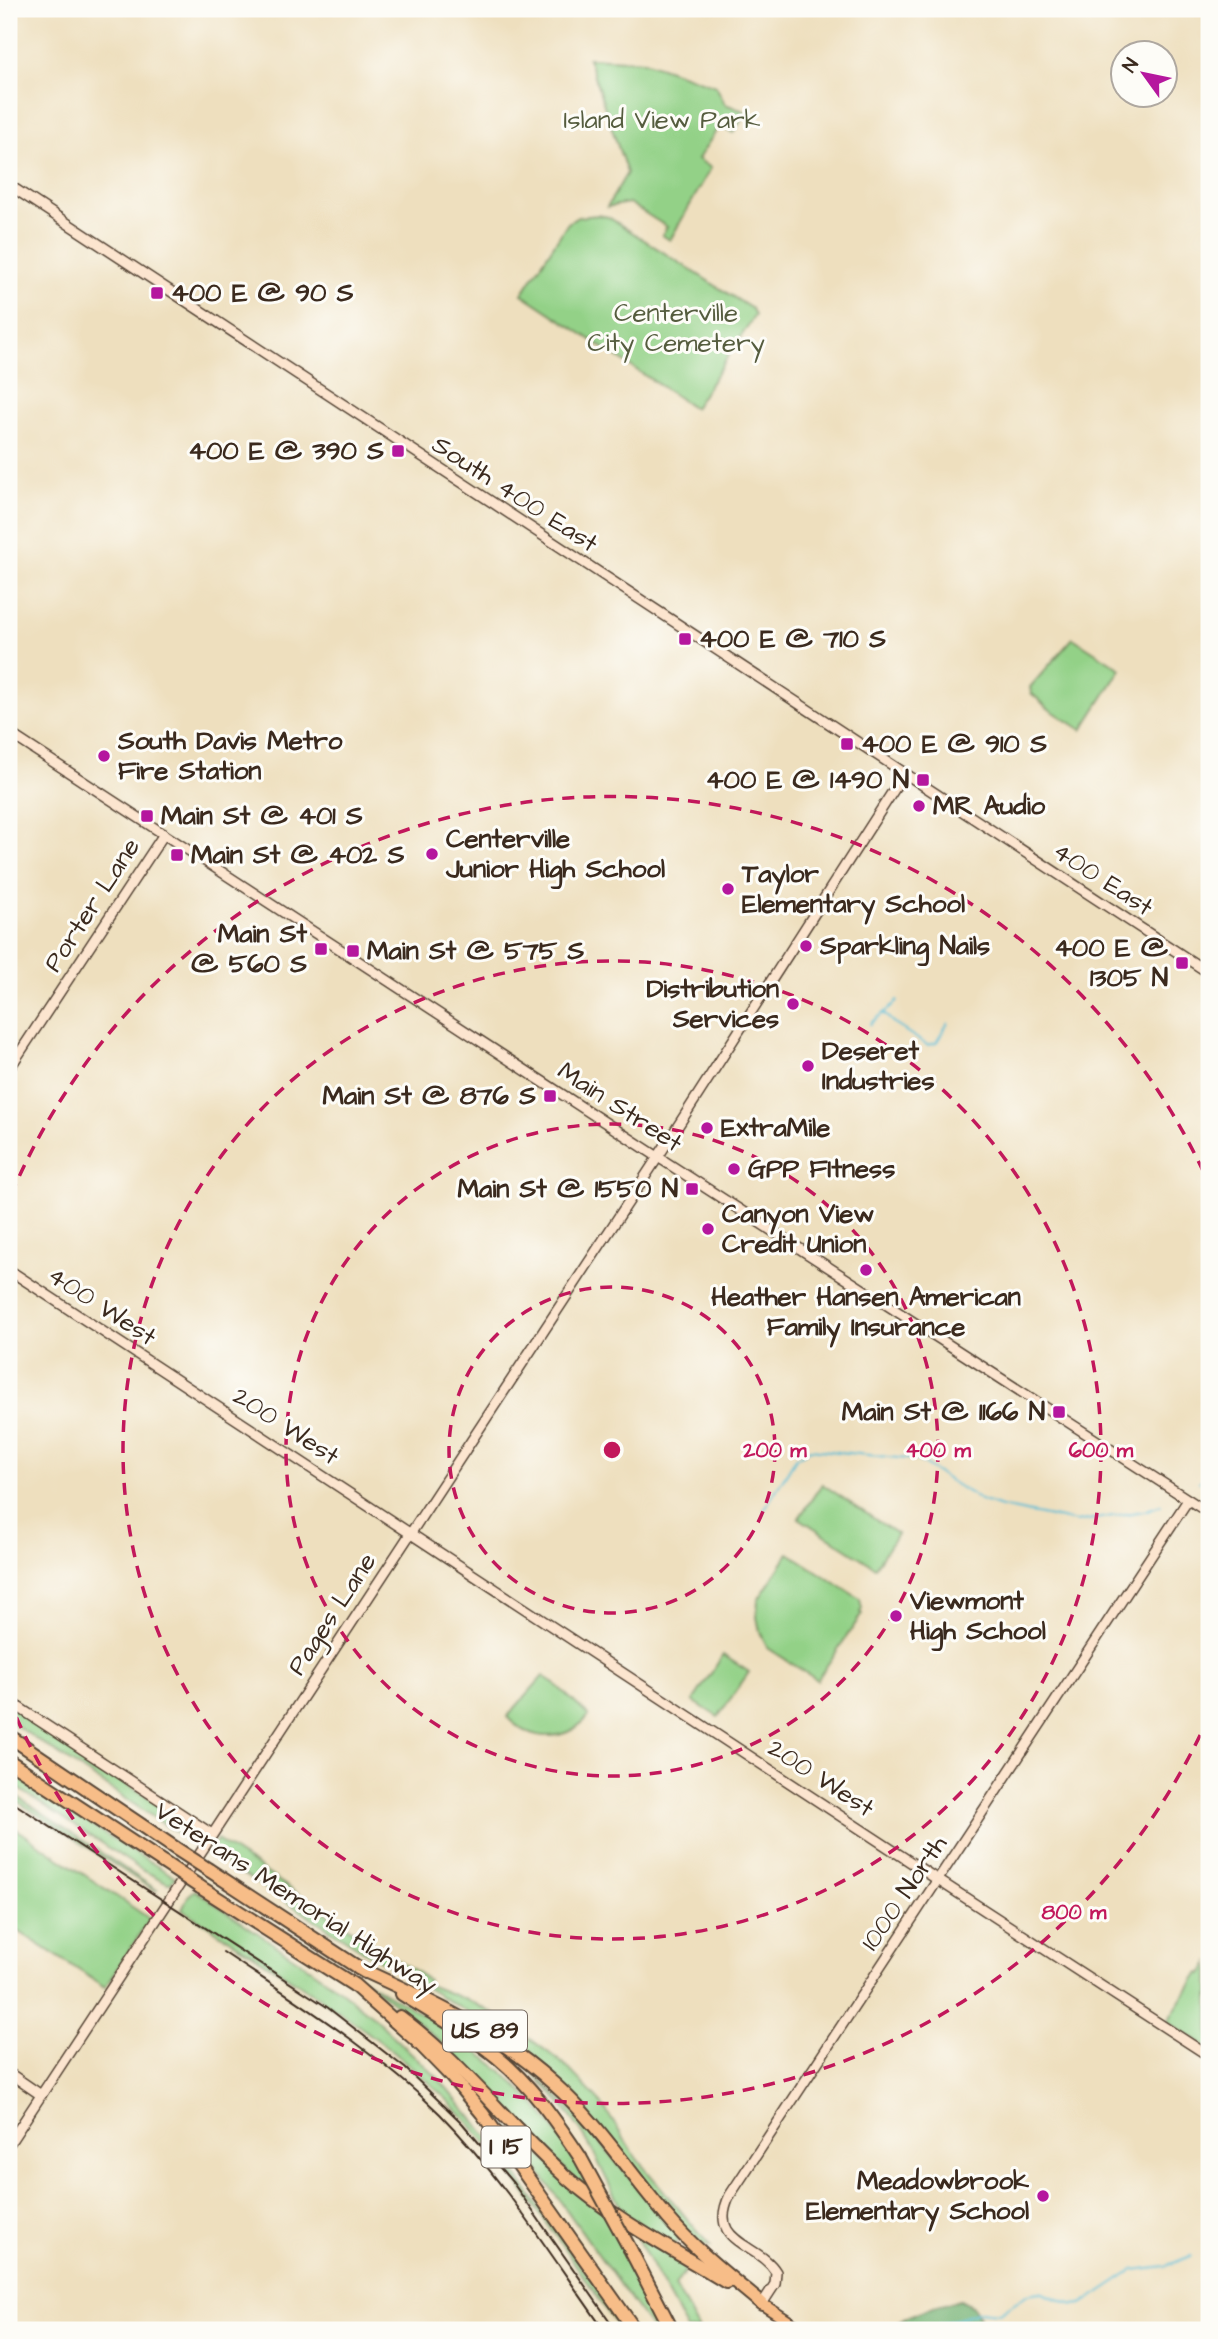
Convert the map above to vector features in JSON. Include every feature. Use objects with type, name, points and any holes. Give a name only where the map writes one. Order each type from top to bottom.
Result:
[{"type":"highway","name":"Veterans Memorial Highway","points":[[9,1736],[358,1968],[474,2039],[499,2059],[530,2089],[580,2157],[672,2330]]},
{"type":"highway","name":"Veterans Memorial Highway","points":[[9,1761],[354,1985],[416,2041],[482,2113],[635,2330]]},
{"type":"highway","name":"US 89","points":[[358,1968],[431,2000],[485,2031],[534,2066],[557,2086],[592,2124],[670,2221],[712,2262],[762,2304]]},
{"type":"highway","name":"US 89","points":[[354,1985],[435,2044],[547,2160],[590,2196],[762,2304]]},
{"type":"main road","name":"US 89","points":[[762,2304],[802,2330]]},
{"type":"street","name":"South 400 East","points":[[9,185],[904,774]]},
{"type":"street","name":"Main Street","points":[[9,733],[1209,1513]]},
{"type":"street","name":"400 East","points":[[904,774],[1209,973]]},
{"type":"street","name":"Pages Lane","points":[[9,2144],[658,1157],[904,774]]},
{"type":"street","name":"Porter Lane","points":[[9,1069],[164,834]]},
{"type":"street","name":"400 West","points":[[9,1270],[173,1377]]},
{"type":"street","name":"200 West","points":[[173,1377],[1209,2056]]},
{"type":"street","name":"1000 North","points":[[762,2304],[775,2284],[776,2272],[771,2264],[740,2244],[730,2234],[724,2217],[727,2199],[1188,1500]]},
{"type":"street","points":[[9,1701],[212,1834]]},
{"type":"street","points":[[9,2073],[41,2095]]},
{"type":"green space","name":"Island View Park","points":[[588,58],[644,61],[716,86],[725,104],[747,112],[733,133],[720,125],[698,159],[711,168],[670,240],[662,235],[667,227],[629,203],[607,207],[627,173]]},
{"type":"green space","name":"Centerville City Cemetery","points":[[578,217],[608,217],[752,309],[755,315],[694,408],[522,294],[568,223]]},
{"type":"green space","points":[[1073,638],[1121,669],[1082,730],[1049,709],[1031,693],[1030,687]]},
{"type":"green space","points":[[822,1484],[897,1534],[875,1567],[799,1518]]},
{"type":"green space","points":[[789,1553],[860,1599],[862,1614],[817,1680],[768,1648],[760,1632],[758,1600]]},
{"type":"green space","points":[[723,1655],[749,1672],[718,1717],[693,1701]]},
{"type":"green space","points":[[543,1676],[589,1716],[580,1725],[559,1735],[537,1735],[516,1725],[507,1717]]},
{"type":"green space","points":[[9,1706],[202,1833],[195,1845],[9,1721]]},
{"type":"green space","points":[[9,1771],[175,1877],[168,1883],[140,1869],[9,1782]]},
{"type":"green space","points":[[9,1791],[157,1890],[9,1796]]},
{"type":"green space","points":[[9,1824],[150,1919],[105,1987],[9,1925]]},
{"type":"green space","points":[[217,1840],[428,1980],[426,1984],[496,2015],[566,2066],[601,2103],[637,2159],[710,2246],[702,2245],[678,2222],[539,2065],[540,2062],[477,2018],[372,1956],[209,1853]]},
{"type":"green space","points":[[195,1890],[331,1983],[371,2015],[439,2079],[492,2141],[628,2330],[620,2330],[525,2192],[472,2126],[443,2096],[413,2068],[358,2025],[182,1909],[188,1896]]},
{"type":"green space","points":[[1209,1963],[1209,2048],[1167,2022],[1199,1973],[1202,1974]]},
{"type":"green space","points":[[351,1972],[449,2030],[502,2071],[543,2113],[573,2155],[594,2193],[575,2179],[525,2130],[448,2048],[401,2008]]},
{"type":"green space","points":[[528,2068],[588,2129],[680,2238],[674,2246],[623,2213],[581,2131],[563,2106]]},
{"type":"green space","points":[[506,2125],[602,2209],[665,2330],[652,2330]]},
{"type":"green space","points":[[632,2229],[688,2266],[675,2286],[699,2330],[687,2330]]},
{"type":"green space","points":[[960,2300],[973,2307],[980,2317],[969,2330],[890,2330],[913,2314]]},
{"type":"waterway","points":[[870,1024],[897,1000]]},
{"type":"waterway","points":[[883,1013],[927,1045],[936,1043],[948,1023]]},
{"type":"waterway","points":[[764,1510],[796,1458],[810,1449],[917,1460],[980,1500],[1001,1507],[1076,1522],[1144,1511],[1161,1505]]},
{"type":"waterway","points":[[1199,1482],[1209,1475]]},
{"type":"waterway","points":[[938,2325],[980,2311],[999,2313],[1028,2294],[1039,2292],[1074,2305],[1082,2304],[1133,2270],[1166,2266],[1191,2256]]},
{"type":"railway","points":[[9,1800],[327,2007],[405,2068],[462,2123],[513,2183],[616,2330]]},
{"type":"railway","points":[[223,1952],[363,2048],[440,2114],[506,2191],[604,2330]]},
{"type":"place","name":"400 E @ 90 S","points":[[157,293]]},
{"type":"place","name":"400 E @ 390 S","points":[[398,451]]},
{"type":"place","name":"400 E @ 710 S","points":[[685,639]]},
{"type":"place","name":"400 E @ 910 S","points":[[847,744]]},
{"type":"place","name":"South Davis Metro Fire Station","points":[[104,756]]},
{"type":"place","name":"400 E @ 1490 N","points":[[923,780]]},
{"type":"place","name":"MR Audio","points":[[919,806]]},
{"type":"place","name":"Main St @ 401 S","points":[[147,816]]},
{"type":"place","name":"Centerville Junior High School","points":[[432,854]]},
{"type":"place","name":"Main St @ 402 S","points":[[177,855]]},
{"type":"place","name":"Taylor Elementary School","points":[[728,889]]},
{"type":"place","name":"Sparkling Nails","points":[[806,946]]},
{"type":"place","name":"Main St @ 560 S","points":[[321,949]]},
{"type":"place","name":"Main St @ 575 S","points":[[353,951]]},
{"type":"place","name":"400 E @ 1305 N","points":[[1182,963]]},
{"type":"place","name":"Distribution Services","points":[[793,1004]]},
{"type":"place","name":"Deseret Industries","points":[[808,1066]]},
{"type":"place","name":"Main St @ 876 S","points":[[550,1096]]},
{"type":"place","name":"ExtraMile","points":[[707,1128]]},
{"type":"place","name":"GPP FItness","points":[[734,1169]]},
{"type":"place","name":"Main St @ 1550 N","points":[[692,1189]]},
{"type":"place","name":"Canyon View Credit Union","points":[[708,1229]]},
{"type":"place","name":"Heather Hansen American Family Insurance","points":[[866,1270]]},
{"type":"place","name":"Main St @ 1166 N","points":[[1059,1412]]},
{"type":"place","name":"Viewmont High School","points":[[896,1616]]},
{"type":"place","name":"Meadowbrook Elementary School","points":[[1043,2196]]}]
